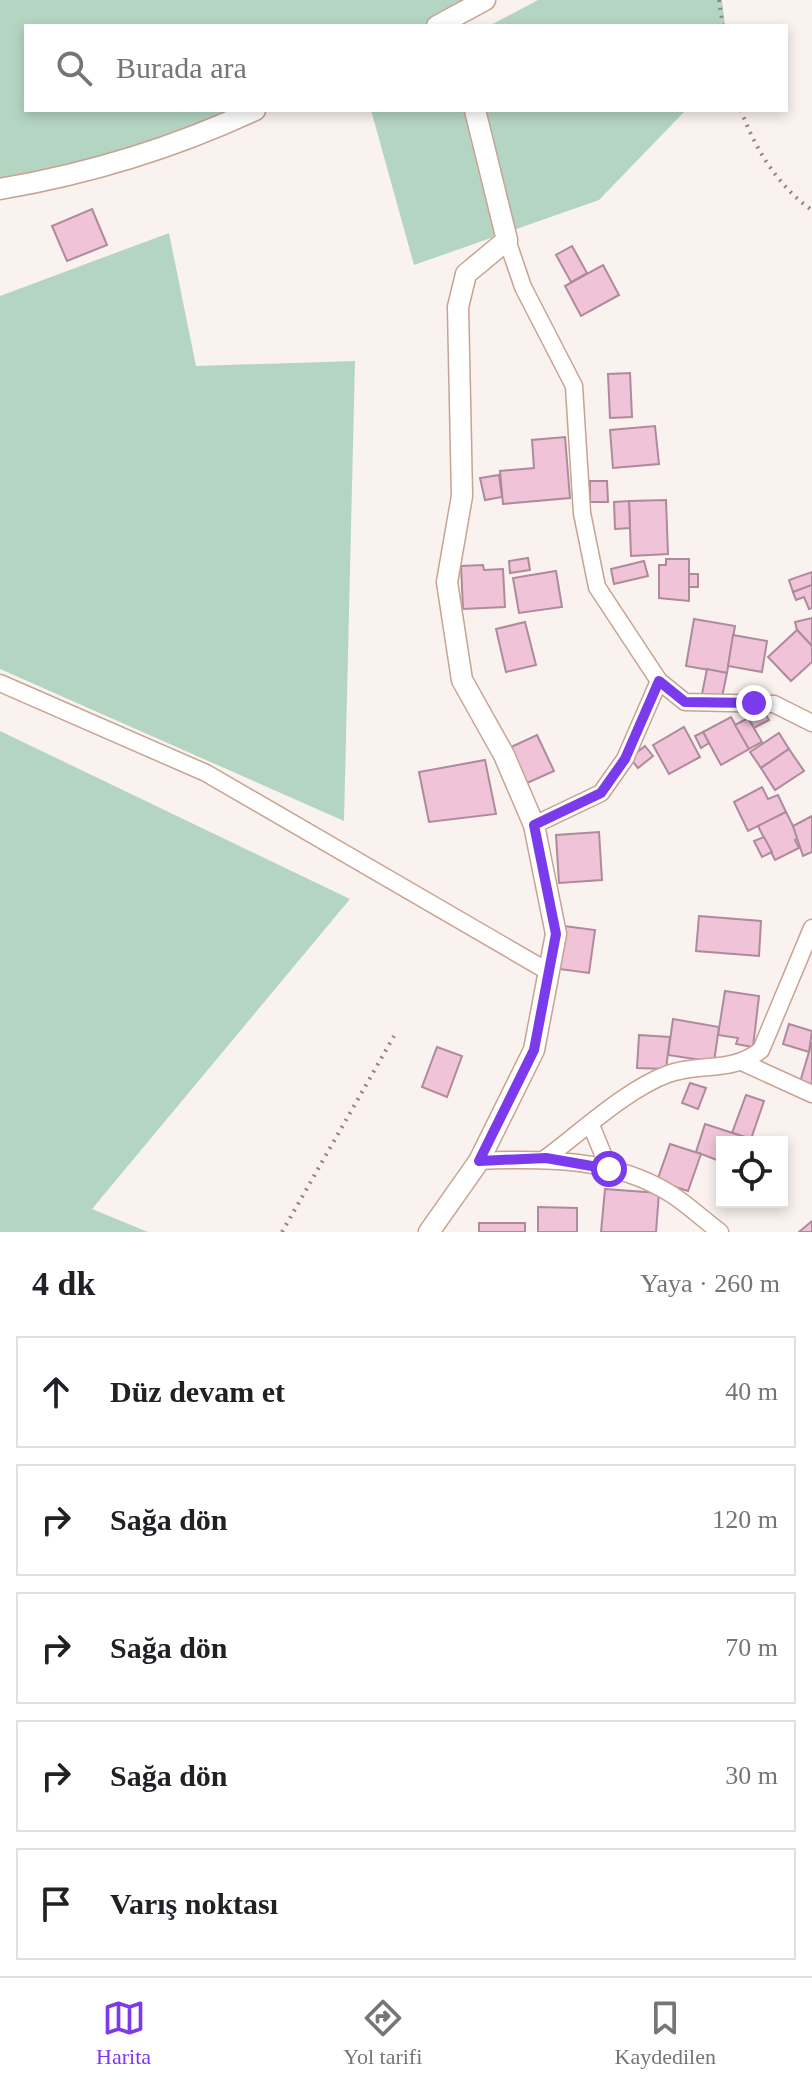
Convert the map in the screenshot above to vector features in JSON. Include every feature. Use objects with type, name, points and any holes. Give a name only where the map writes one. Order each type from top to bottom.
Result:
[{"type":"street","points":[[448,24],[485,0]]},
{"type":"street","points":[[0,189],[35,183],[199,135],[251,112]]},
{"type":"street","points":[[475,112],[507,240],[523,287],[574,386],[582,513],[597,587],[659,681],[685,702],[774,704],[811,724],[812,743]]},
{"type":"street","points":[[429,1232],[479,1161],[534,1050],[556,934],[534,825],[504,755],[462,680],[447,582],[462,496],[458,307],[466,274],[507,240]]},
{"type":"street","points":[[534,825],[601,793],[625,759],[659,681]]},
{"type":"street","points":[[0,683],[206,773],[549,972]]},
{"type":"street","points":[[546,1158],[668,1074],[744,1063],[761,1050],[812,928]]},
{"type":"street","points":[[744,1063],[812,1094]]},
{"type":"street","points":[[591,1125],[609,1169]]},
{"type":"street","points":[[479,1161],[546,1158],[630,1173],[671,1194],[720,1232]]},
{"type":"path","points":[[719,0],[723,24]]},
{"type":"path","points":[[742,112],[760,149],[795,198],[812,210]]},
{"type":"path","points":[[282,1232],[394,1036]]},
{"type":"green space","points":[[0,0],[490,0],[438,24],[24,24],[24,112],[251,112],[233,120],[0,183]]},
{"type":"green space","points":[[538,0],[722,0],[725,24],[493,24]]},
{"type":"green space","points":[[372,112],[684,112],[599,200],[414,265]]},
{"type":"green space","points":[[169,233],[196,366],[355,361],[344,821],[0,669],[0,296]]},
{"type":"green space","points":[[0,731],[350,899],[92,1209],[148,1232],[0,1232]]},
{"type":"building","points":[[92,209],[107,245],[67,261],[52,226]]},
{"type":"building","points":[[572,246],[587,273],[571,282],[556,255]]},
{"type":"building","points":[[603,265],[619,295],[581,316],[565,286]]},
{"type":"building","points":[[630,373],[632,417],[610,418],[608,374]]},
{"type":"building","points":[[655,426],[659,464],[613,468],[610,430]]},
{"type":"building","points":[[565,437],[570,498],[503,504],[500,471],[534,468],[532,440]]},
{"type":"building","points":[[499,475],[502,497],[485,500],[480,478]]},
{"type":"building","points":[[590,481],[607,481],[608,502],[590,502]]},
{"type":"building","points":[[666,500],[668,554],[631,556],[629,501]]},
{"type":"building","points":[[629,501],[630,528],[615,529],[614,502]]},
{"type":"building","points":[[528,558],[530,570],[510,573],[509,561]]},
{"type":"building","points":[[666,559],[689,559],[689,601],[659,598],[659,565],[666,565]]},
{"type":"building","points":[[644,561],[648,576],[614,584],[611,569]]},
{"type":"building","points":[[483,565],[484,570],[503,569],[505,607],[463,609],[461,566]]},
{"type":"building","points":[[556,571],[562,607],[519,613],[513,578]]},
{"type":"building","points":[[812,572],[812,585],[793,592],[789,580]]},
{"type":"building","points":[[689,574],[698,574],[698,587],[689,587]]},
{"type":"building","points":[[812,585],[812,608],[809,609],[804,597],[796,600],[793,592]]},
{"type":"building","points":[[812,618],[812,646],[797,630],[795,622]]},
{"type":"building","points":[[694,619],[735,626],[727,673],[686,666]]},
{"type":"building","points":[[525,622],[536,665],[506,672],[496,629]]},
{"type":"building","points":[[797,630],[812,646],[812,662],[791,681],[768,657]]},
{"type":"building","points":[[733,635],[767,641],[762,672],[728,666]]},
{"type":"building","points":[[707,669],[727,673],[722,697],[702,694]]},
{"type":"building","points":[[763,710],[769,720],[754,728],[748,718]]},
{"type":"building","points":[[731,717],[749,749],[721,765],[703,732]]},
{"type":"building","points":[[748,718],[762,742],[749,749],[735,725]]},
{"type":"building","points":[[684,727],[700,757],[669,774],[653,745]]},
{"type":"building","points":[[703,732],[709,743],[701,748],[695,736]]},
{"type":"building","points":[[779,733],[789,749],[761,768],[750,752]]},
{"type":"building","points":[[537,735],[554,771],[525,784],[509,748]]},
{"type":"building","points":[[645,746],[653,756],[638,768],[630,758]]},
{"type":"building","points":[[789,749],[804,771],[775,790],[761,768]]},
{"type":"building","points":[[485,760],[496,814],[429,822],[419,772]]},
{"type":"building","points":[[762,787],[768,799],[778,795],[786,812],[748,831],[734,802]]},
{"type":"building","points":[[786,812],[799,838],[795,840],[799,848],[775,860],[758,826]]},
{"type":"building","points":[[812,816],[812,852],[803,856],[793,826]]},
{"type":"building","points":[[599,832],[602,880],[559,883],[556,835]]},
{"type":"building","points":[[764,837],[772,852],[762,857],[754,841]]},
{"type":"building","points":[[699,916],[761,921],[759,956],[696,951]]},
{"type":"building","points":[[564,926],[595,930],[589,973],[559,969]]},
{"type":"building","points":[[725,991],[759,996],[753,1047],[736,1044],[738,1038],[718,1035]]},
{"type":"building","points":[[673,1019],[719,1027],[714,1062],[668,1055]]},
{"type":"building","points":[[789,1024],[812,1031],[809,1052],[783,1044]]},
{"type":"building","points":[[639,1035],[670,1037],[666,1069],[637,1068]]},
{"type":"building","points":[[812,1042],[812,1086],[800,1082]]},
{"type":"building","points":[[437,1047],[462,1056],[447,1097],[422,1087]]},
{"type":"building","points":[[690,1083],[706,1088],[698,1109],[682,1103]]},
{"type":"building","points":[[746,1095],[764,1101],[752,1136],[732,1133]]},
{"type":"building","points":[[705,1124],[742,1136],[716,1136],[716,1160],[696,1152]]},
{"type":"building","points":[[670,1144],[701,1154],[688,1191],[657,1181]]},
{"type":"building","points":[[605,1189],[659,1193],[656,1232],[601,1232]]},
{"type":"building","points":[[538,1207],[577,1208],[577,1232],[538,1232]]},
{"type":"building","points":[[812,1221],[812,1232],[799,1232]]},
{"type":"building","points":[[479,1223],[525,1223],[525,1232],[479,1232]]},
{"type":"route","points":[[609,1169],[546,1158],[479,1161],[534,1050],[556,934],[534,825],[601,793],[625,759],[659,681],[685,702],[705,705],[754,703]]}]
